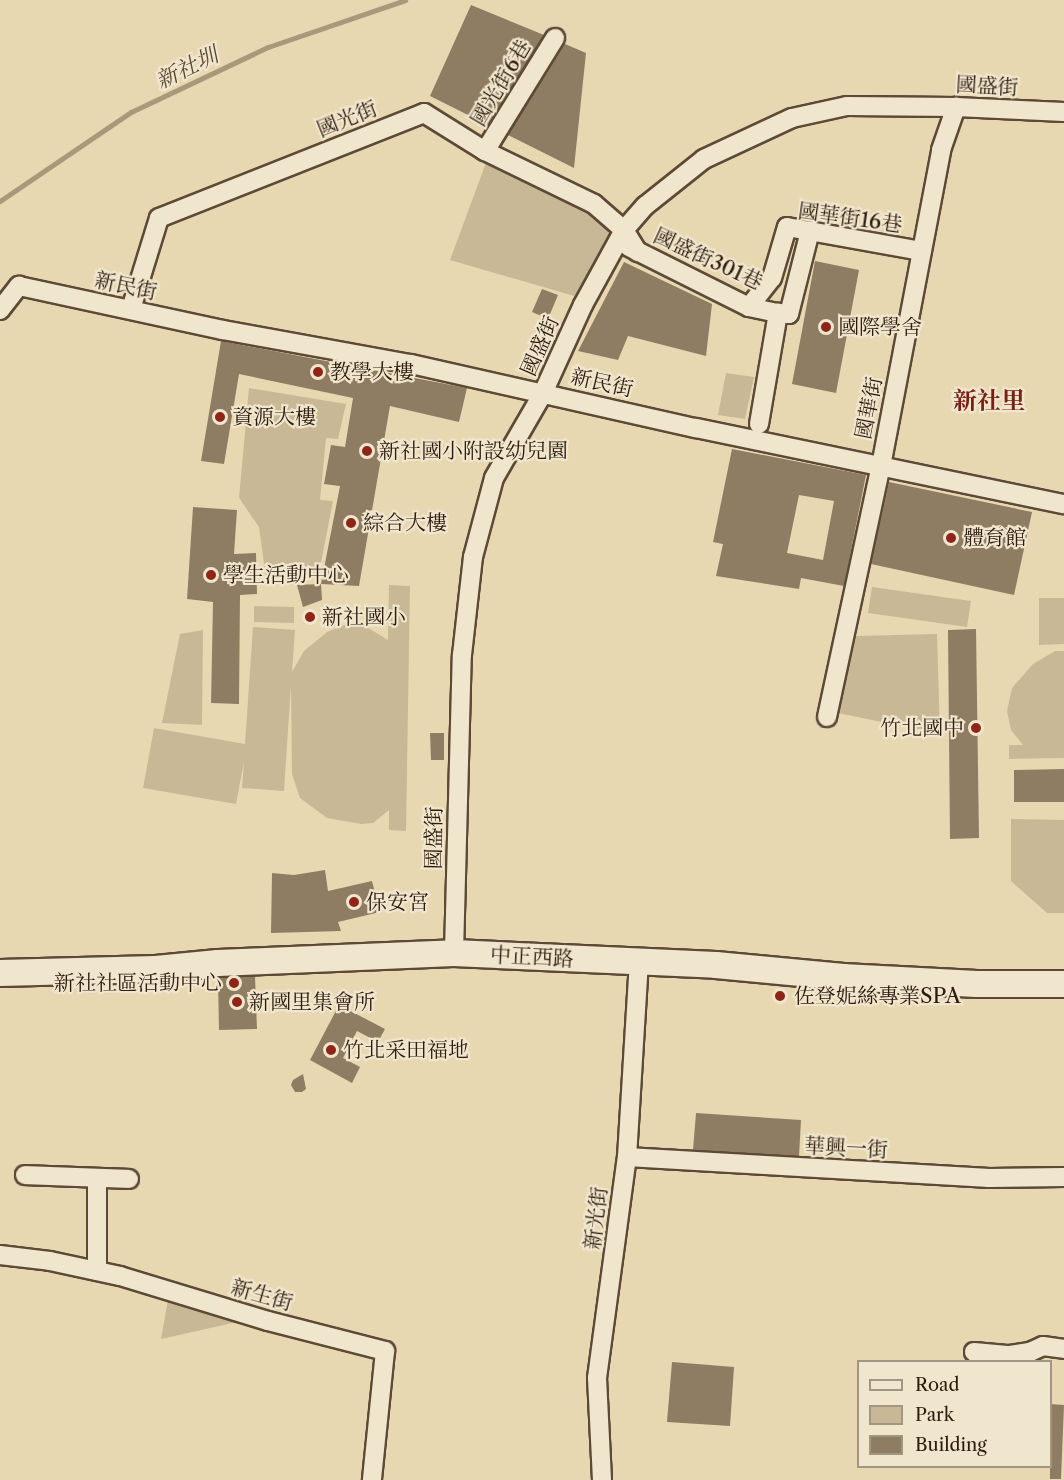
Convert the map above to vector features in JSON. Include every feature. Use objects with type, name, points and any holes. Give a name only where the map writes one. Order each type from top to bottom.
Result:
[{"type":"main road","name":"中正西路","points":[[0,973],[156,969],[218,963],[454,953],[639,961],[977,984],[1064,984]]},
{"type":"street","name":"國光街6巷","points":[[485,152],[555,38]]},
{"type":"street","name":"國盛街","points":[[454,953],[462,655],[473,557],[494,478],[543,393],[583,305],[622,236],[645,206],[704,159],[792,118],[847,106],[956,107],[1064,112]]},
{"type":"street","name":"國華街","points":[[827,717],[881,466],[940,150],[956,107]]},
{"type":"street","name":"國光街","points":[[131,309],[159,218],[424,113],[485,152],[594,204],[638,252]]},
{"type":"street","name":"國華街16巷","points":[[749,307],[772,278],[787,227],[921,251]]},
{"type":"street","points":[[759,424],[778,313],[789,314],[810,231]]},
{"type":"street","name":"國盛街301巷","points":[[638,252],[749,307],[778,313]]},
{"type":"street","name":"新民街","points":[[0,310],[20,286],[223,330],[411,364],[696,428],[1064,504]]},
{"type":"street","name":"新光街","points":[[602,1480],[597,1378],[627,1157],[639,961]]},
{"type":"street","name":"華興一街","points":[[627,1157],[744,1166],[989,1178],[1064,1177]]},
{"type":"street","points":[[26,1175],[129,1179]]},
{"type":"street","points":[[97,1179],[97,1271]]},
{"type":"street","name":"新生街","points":[[0,1255],[97,1271],[142,1282],[268,1321],[385,1351],[372,1480]]},
{"type":"street","points":[[974,1352],[1010,1355],[1030,1352],[1043,1346],[1064,1349]]},
{"type":"green space","points":[[487,160],[571,200],[616,234],[581,298],[450,260]]},
{"type":"green space","points":[[726,373],[754,377],[745,419],[718,415]]},
{"type":"green space","points":[[249,388],[346,404],[338,439],[326,438],[320,500],[333,501],[318,578],[266,578],[259,527],[239,498]]},
{"type":"green space","points":[[389,585],[410,586],[406,831],[389,830],[389,810],[373,823],[361,824],[327,818],[300,798],[292,774],[291,685],[284,791],[242,788],[244,762],[236,804],[143,788],[154,728],[245,744],[253,627],[295,630],[292,672],[304,651],[327,632],[347,624],[365,626],[388,640]]},
{"type":"green space","points":[[872,587],[971,601],[967,627],[868,613]]},
{"type":"green space","points":[[1039,598],[1064,598],[1064,644],[1039,645]]},
{"type":"green space","points":[[254,606],[294,607],[294,623],[254,622]]},
{"type":"green space","points":[[203,630],[202,725],[162,723],[180,634]]},
{"type":"green space","points":[[937,634],[940,734],[838,713],[854,636]]},
{"type":"green space","points":[[1055,651],[1064,651],[1064,758],[1009,759],[1009,745],[1023,745],[1011,730],[1007,711],[1012,688],[1033,664]]},
{"type":"green space","points":[[1011,819],[1064,820],[1064,913],[1047,913],[1011,881]]},
{"type":"green space","points":[[168,1300],[237,1322],[161,1339]]},
{"type":"building","points":[[471,5],[544,35],[488,125],[430,96]]},
{"type":"building","points":[[565,44],[586,53],[574,168],[508,135]]},
{"type":"building","name":"國際學舍","points":[[815,261],[859,270],[836,393],[792,384]]},
{"type":"building","points":[[624,262],[712,304],[706,356],[628,336],[618,360],[578,351]]},
{"type":"building","points":[[542,289],[558,295],[548,319],[532,312]]},
{"type":"building","points":[[221,341],[467,388],[459,422],[390,406],[359,586],[321,584],[340,486],[324,484],[331,445],[345,447],[353,398],[239,374],[224,464],[201,461]]},
{"type":"building","points":[[732,449],[866,475],[844,586],[801,578],[799,589],[716,576],[723,544],[713,542]],"holes":[[[799,495],[834,501],[823,560],[787,553]]]},
{"type":"building","name":"體育館","points":[[889,482],[1032,512],[1014,595],[871,564]]},
{"type":"building","points":[[193,507],[237,510],[234,554],[256,553],[257,594],[240,595],[239,704],[211,703],[213,602],[187,599]]},
{"type":"building","points":[[321,584],[322,600],[303,607],[297,585]]},
{"type":"building","points":[[976,629],[979,838],[950,839],[948,630]]},
{"type":"building","points":[[430,733],[444,733],[444,760],[431,760]]},
{"type":"building","points":[[1064,769],[1064,802],[1014,802],[1014,770]]},
{"type":"building","points":[[325,870],[328,891],[372,881],[380,912],[338,922],[341,931],[271,933],[272,873],[294,875]]},
{"type":"building","name":"新國里集會所","points":[[255,976],[257,1029],[219,1030],[218,978]]},
{"type":"building","name":"竹北采田福地","points":[[339,1005],[385,1029],[378,1042],[357,1031],[343,1058],[360,1067],[352,1083],[310,1060]]},
{"type":"building","points":[[303,1074],[306,1089],[302,1092],[295,1092],[291,1085],[293,1080]]},
{"type":"building","points":[[696,1113],[801,1120],[799,1156],[693,1150]]},
{"type":"building","points":[[672,1362],[734,1367],[730,1426],[667,1422]]},
{"type":"building","points":[[1052,1404],[1064,1405],[1061,1479],[1050,1479]]},
{"type":"waterway","name":"新社圳","points":[[0,201],[131,112],[268,47],[405,0]]},
{"type":"place","name":"國際學舍","points":[[826,327]]},
{"type":"place","name":"教學大樓","points":[[318,372]]},
{"type":"place","name":"資源大樓","points":[[220,417]]},
{"type":"place","name":"新社國小附設幼兒園","points":[[367,451]]},
{"type":"place","name":"綜合大樓","points":[[351,523]]},
{"type":"place","name":"體育館","points":[[951,538]]},
{"type":"place","name":"學生活動中心","points":[[211,575]]},
{"type":"place","name":"新社國小","points":[[310,617]]},
{"type":"place","name":"竹北國中","points":[[976,728]]},
{"type":"place","name":"保安宮","points":[[354,902]]},
{"type":"place","name":"新社社區活動中心","points":[[234,983]]},
{"type":"place","name":"佐登妮絲專業SPA","points":[[780,996]]},
{"type":"place","name":"新國里集會所","points":[[237,1002]]},
{"type":"place","name":"竹北采田福地","points":[[331,1050]]},
{"type":"district","name":"新社里","points":[[989,401]]}]
